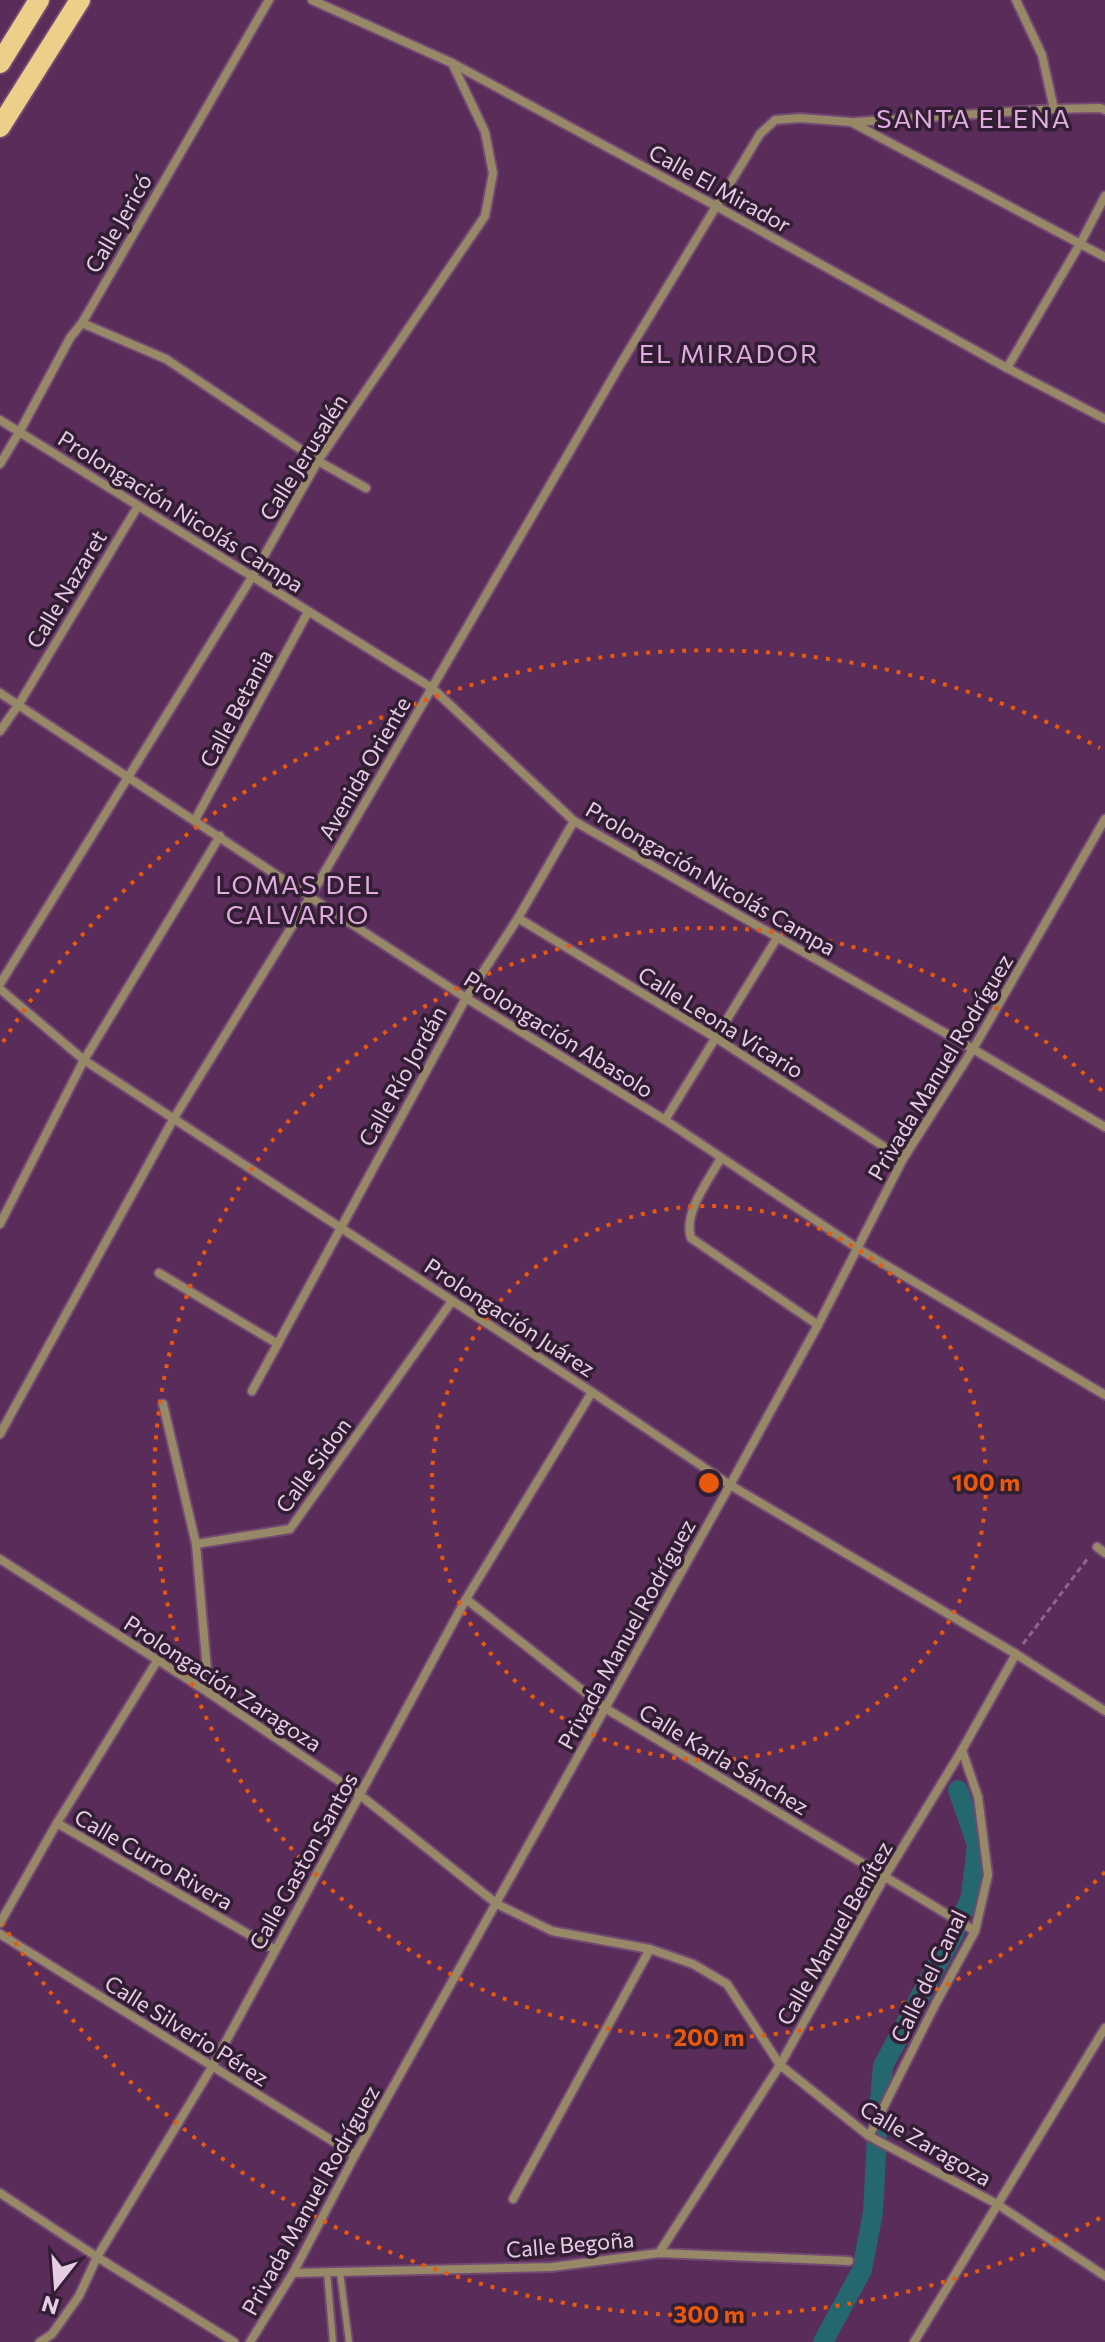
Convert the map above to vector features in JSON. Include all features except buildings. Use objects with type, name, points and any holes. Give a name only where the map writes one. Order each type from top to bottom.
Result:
[{"type":"main road","points":[[0,63],[39,0]]},
{"type":"main road","points":[[0,127],[80,0]]},
{"type":"street","name":"Calle Jericó","points":[[0,464],[70,338],[82,323],[269,0]]},
{"type":"street","name":"Calle El Mirador","points":[[312,0],[452,63],[1105,419]]},
{"type":"street","points":[[1016,0],[1042,55],[1054,109]]},
{"type":"street","name":"Calle Jerusalén","points":[[0,986],[252,577],[318,461],[485,216],[493,173],[485,132],[452,63]]},
{"type":"street","points":[[851,122],[1054,109],[1102,109]]},
{"type":"street","name":"Avenida Oriente","points":[[0,1434],[174,1118],[310,897],[760,134],[775,120],[800,118],[851,122]]},
{"type":"street","points":[[851,122],[1105,257]]},
{"type":"street","points":[[1007,368],[1105,196]]},
{"type":"street","points":[[82,323],[166,359],[318,461],[366,488]]},
{"type":"street","name":"Prolongación Nicolás Campa","points":[[0,420],[432,688],[574,821],[1105,1127]]},
{"type":"street","name":"Calle Nazaret","points":[[0,731],[138,506]]},
{"type":"street","name":"Calle Betania","points":[[195,820],[308,612]]},
{"type":"street","name":"Prolongación Abasolo","points":[[0,693],[466,998],[665,1120],[857,1248],[1105,1395]]},
{"type":"street","name":"Privada Manuel Rodríguez","points":[[250,2342],[293,2273],[355,2155],[730,1485],[818,1325],[903,1159],[973,1049],[1105,819]]},
{"type":"street","name":"Calle Río Jordán","points":[[252,1391],[466,998],[518,918],[574,821]]},
{"type":"street","points":[[0,1224],[84,1060],[220,836]]},
{"type":"street","name":"Calle Leona Vicario","points":[[518,918],[716,1038],[903,1159]]},
{"type":"street","points":[[665,1120],[777,938]]},
{"type":"street","name":"Prolongación Juárez","points":[[0,986],[84,1060],[730,1485],[1016,1654],[1105,1711]]},
{"type":"street","points":[[721,1158],[690,1215],[688,1228],[691,1238],[818,1325]]},
{"type":"street","points":[[159,1273],[278,1344]]},
{"type":"street","name":"Calle Sidon","points":[[196,1544],[290,1529],[452,1301]]},
{"type":"street","name":"Calle Gaston Santos","points":[[40,2342],[52,2334],[79,2296],[97,2257],[212,2067],[466,1599],[592,1392]]},
{"type":"street","points":[[163,1404],[196,1544],[209,1693]]},
{"type":"street","name":"Prolongación Zaragoza","points":[[0,1559],[209,1693],[360,1795],[497,1904]]},
{"type":"street","name":"Calle Karla Sánchez","points":[[466,1599],[605,1708],[975,1931]]},
{"type":"street","points":[[962,1750],[1016,1654]]},
{"type":"street","points":[[0,1923],[57,1823],[157,1661]]},
{"type":"street","name":"Calle Manuel Benítez","points":[[659,2253],[780,2065],[884,1878],[962,1750]]},
{"type":"street","name":"Calle del Canal","points":[[870,2136],[975,1931],[988,1875],[978,1797],[962,1750]]},
{"type":"street","name":"Calle Curro Rivera","points":[[57,1823],[274,1949]]},
{"type":"street","name":"Calle Zaragoza","points":[[497,1904],[552,1931],[650,1949],[693,1964],[727,1984],[780,2065],[870,2136],[997,2204],[1105,2276]]},
{"type":"street","name":"Calle Silverio Pérez","points":[[0,1934],[355,2155]]},
{"type":"street","points":[[513,2199],[650,1949]]},
{"type":"street","points":[[914,2342],[1105,2028]]},
{"type":"street","points":[[0,2193],[234,2342]]},
{"type":"street","name":"Calle Begoña","points":[[293,2273],[552,2267],[659,2253],[849,2261]]},
{"type":"lane","points":[[327,2272],[333,2342]]},
{"type":"lane","points":[[340,2272],[349,2342]]},
{"type":"path","points":[[1016,1654],[1101,1550]]},
{"type":"waterway","points":[[958,1790],[977,1845],[971,1896],[966,1908]]},
{"type":"waterway","points":[[880,2099],[883,2066],[955,1932]]},
{"type":"waterway","points":[[823,2342],[862,2270],[873,2212],[877,2136]]},
{"type":"district","name":"SANTA ELENA","points":[[974,117]]},
{"type":"district","name":"EL MIRADOR","points":[[729,352]]},
{"type":"district","name":"LOMAS DEL CALVARIO","points":[[298,898]]}]
